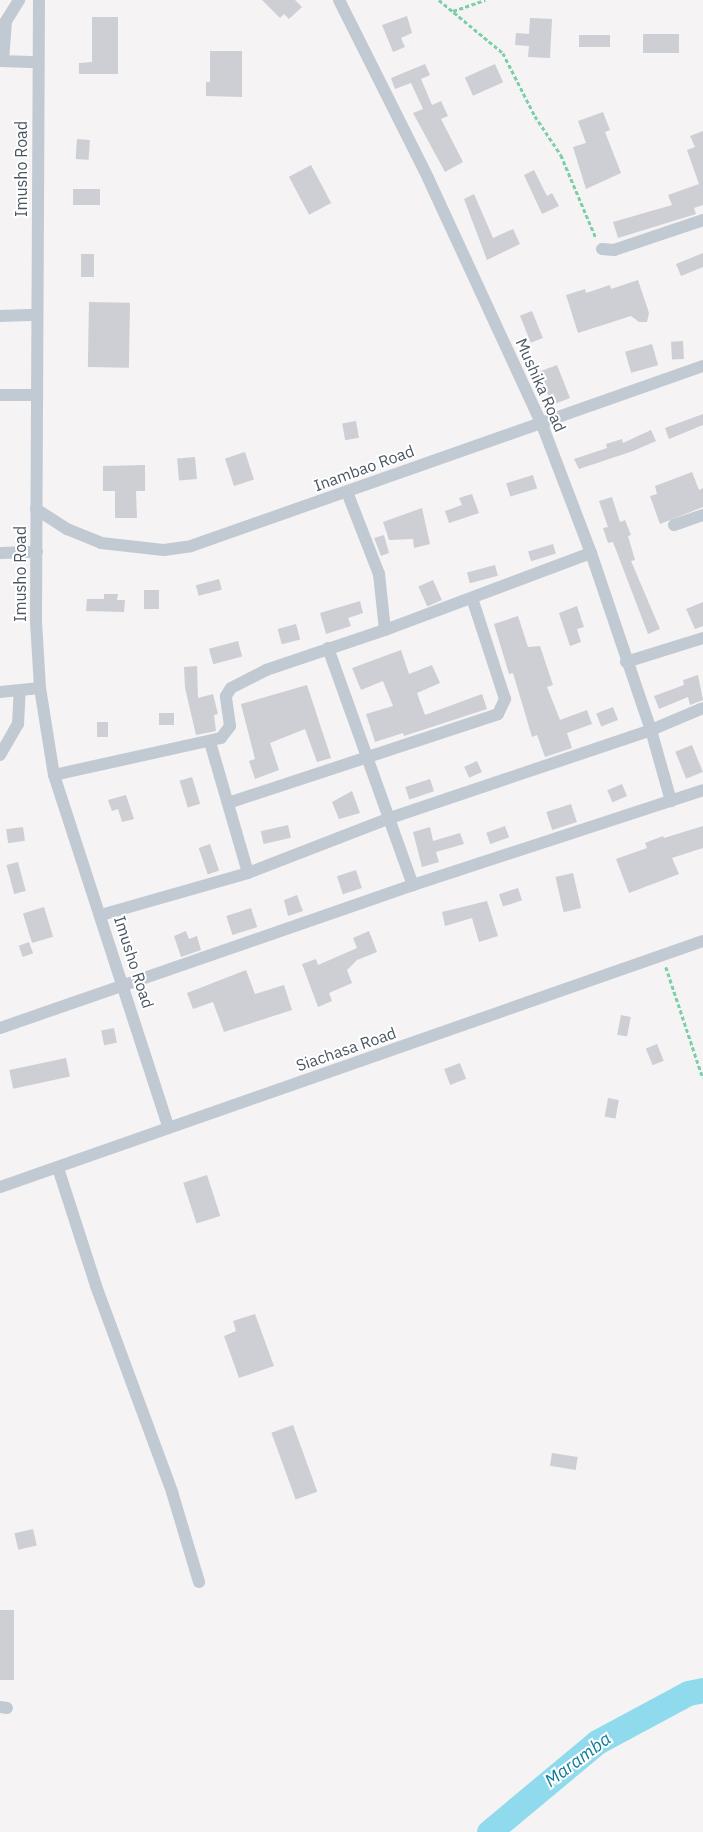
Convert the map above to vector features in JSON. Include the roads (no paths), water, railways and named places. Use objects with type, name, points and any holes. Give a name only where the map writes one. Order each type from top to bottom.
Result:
[{"type":"street","points":[[18,0],[6,21],[1,61],[38,62]]},
{"type":"street","name":"Imusho Road","points":[[39,0],[36,509],[40,688],[54,775],[125,987],[169,1128]]},
{"type":"street","name":"Mushika Road","points":[[339,0],[428,178],[541,422],[591,553],[626,662],[652,730],[671,801]]},
{"type":"street","points":[[602,249],[614,250],[703,220]]},
{"type":"street","points":[[0,316],[36,316]]},
{"type":"street","name":"Inambao Road","points":[[36,509],[67,529],[101,543],[164,550],[191,546],[703,366]]},
{"type":"street","points":[[0,396],[36,396]]},
{"type":"street","points":[[347,492],[379,574],[385,630]]},
{"type":"street","points":[[674,525],[703,515]]},
{"type":"street","points":[[0,553],[37,552]]},
{"type":"street","points":[[54,775],[210,742],[226,735],[230,726],[226,696],[231,688],[266,670],[385,630],[591,553]]},
{"type":"street","points":[[228,802],[366,755],[498,714],[503,708],[505,699],[472,598]]},
{"type":"street","points":[[626,662],[703,638]]},
{"type":"street","points":[[328,648],[413,885]]},
{"type":"street","points":[[0,692],[40,688]]},
{"type":"street","points":[[0,755],[18,724],[20,691]]},
{"type":"street","points":[[101,915],[248,873],[390,818],[652,730],[703,708]]},
{"type":"street","points":[[210,742],[248,873]]},
{"type":"street","points":[[0,1028],[125,987],[413,885],[703,790]]},
{"type":"street","name":"Siachasa Road","points":[[0,1187],[703,941]]},
{"type":"street","points":[[58,1168],[96,1286],[172,1492],[199,1582]]},
{"type":"waterway","name":"Maramba","points":[[489,1832],[597,1742],[688,1693],[703,1690]]}]
